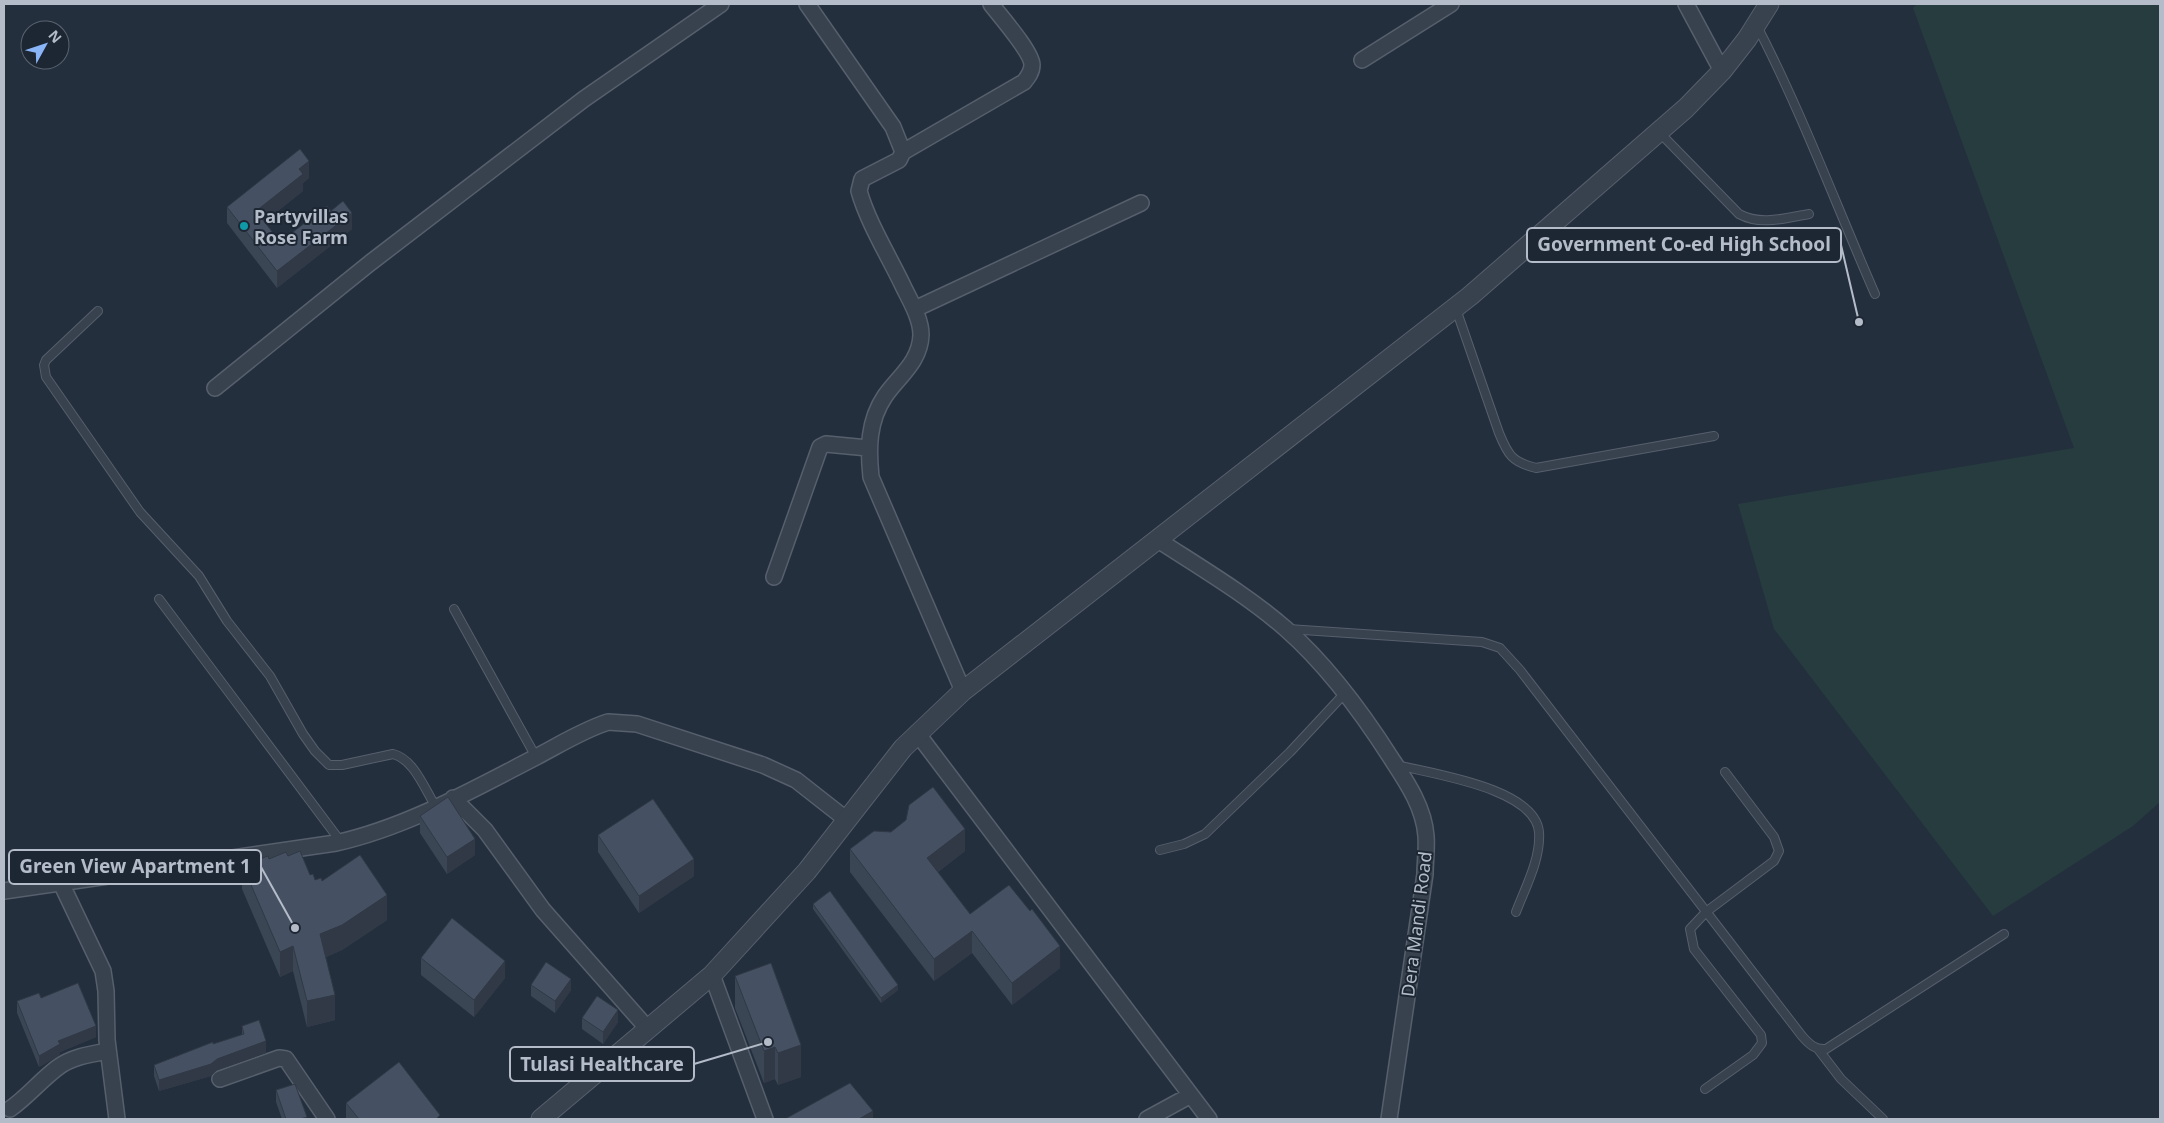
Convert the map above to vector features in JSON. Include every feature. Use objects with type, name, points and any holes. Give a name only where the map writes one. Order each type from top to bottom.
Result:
[{"type":"street","points":[[215,388],[370,263],[584,99],[721,4]]},
{"type":"street","points":[[807,4],[892,127],[903,152]]},
{"type":"street","points":[[963,691],[871,477],[868,448],[872,426],[884,397],[912,364],[918,351],[921,333],[914,309],[859,191],[862,179],[899,160],[903,152],[1024,82],[1030,74],[1032,63],[1027,52],[991,4]]},
{"type":"street","points":[[1362,60],[1451,4]]},
{"type":"street","points":[[1686,4],[1722,71]]},
{"type":"street","points":[[541,1119],[712,975],[807,871],[917,732],[963,691],[1158,540],[1267,452],[1456,307],[1686,108],[1722,71],[1768,4]]},
{"type":"street","points":[[914,309],[1141,203]]},
{"type":"street","points":[[774,577],[820,446],[826,444],[868,448]]},
{"type":"street","name":"Dera Mandi Road","points":[[1158,540],[1229,587],[1286,629],[1330,674],[1367,721],[1421,811],[1426,836],[1420,911],[1389,1119]]},
{"type":"street","points":[[4,891],[60,881],[179,867],[341,842],[385,830],[436,807],[608,722],[637,724],[763,765],[796,780],[847,820]]},
{"type":"street","points":[[917,732],[1209,1119]]},
{"type":"street","points":[[453,798],[485,830],[543,910],[648,1029]]},
{"type":"street","points":[[60,881],[103,971],[106,991],[108,1051],[117,1119]]},
{"type":"street","points":[[712,975],[765,1119]]},
{"type":"street","points":[[10,1109],[24,1099],[57,1067],[82,1056],[108,1051]]},
{"type":"street","points":[[220,1079],[279,1058],[286,1059],[326,1119]]},
{"type":"street","points":[[1147,1119],[1191,1095]]},
{"type":"lane","points":[[1756,24],[1776,63],[1875,294]]},
{"type":"lane","points":[[1658,132],[1740,214],[1751,221],[1770,221],[1809,214]]},
{"type":"lane","points":[[1456,307],[1499,433],[1505,448],[1518,463],[1536,468],[1714,436]]},
{"type":"lane","points":[[98,311],[46,360],[44,366],[46,377],[140,512],[199,576],[237,635],[270,676],[303,734],[315,751],[329,764],[342,765],[393,754],[401,756],[408,762],[436,807]]},
{"type":"lane","points":[[159,599],[341,842]]},
{"type":"lane","points":[[454,609],[536,757]]},
{"type":"lane","points":[[1286,629],[1482,642],[1500,648],[1520,670],[1802,1036],[1810,1045],[1818,1049],[1841,1079],[1883,1119]]},
{"type":"lane","points":[[1160,850],[1184,844],[1205,834],[1290,752],[1345,693]]},
{"type":"lane","points":[[1395,765],[1488,788],[1516,800],[1531,813],[1539,830],[1539,848],[1516,912]]},
{"type":"lane","points":[[1705,1089],[1753,1055],[1762,1042],[1761,1035],[1694,949],[1690,929],[1706,912],[1774,861],[1780,851],[1774,837],[1725,772]]},
{"type":"lane","points":[[1818,1049],[1826,1048],[2004,934]]},
{"type":"green space","points":[[1917,4],[2160,4],[2160,802],[2133,826],[1993,916],[1774,629],[1738,504],[2074,448],[1913,8]]},
{"type":"building","points":[[300,149],[309,161],[299,169],[303,174],[256,211],[280,242],[327,206],[331,211],[343,201],[352,213],[277,271],[227,207]]},
{"type":"building","points":[[933,787],[965,829],[927,858],[970,914],[1009,885],[1030,911],[1032,909],[1060,946],[1012,983],[972,931],[934,959],[850,849],[874,831],[891,832],[906,820],[909,805]]},
{"type":"building","points":[[448,797],[475,839],[447,857],[420,816]]},
{"type":"building","points":[[653,799],[694,859],[639,896],[598,835]]},
{"type":"building","points":[[300,851],[310,875],[313,874],[315,880],[321,878],[322,881],[360,855],[387,895],[342,925],[320,934],[335,995],[307,1001],[293,946],[280,952],[242,864],[255,858],[257,860],[268,856],[269,859],[286,852],[288,856]]},
{"type":"building","points":[[830,891],[898,985],[881,998],[813,904]]},
{"type":"building","points":[[452,918],[505,961],[474,1000],[421,958]]},
{"type":"building","points":[[546,962],[571,979],[555,1001],[531,985]]},
{"type":"building","points":[[771,963],[801,1045],[778,1053],[775,1047],[764,1051],[735,976]]},
{"type":"building","points":[[78,983],[96,1026],[58,1041],[60,1044],[39,1056],[17,1001],[39,993],[41,998]]},
{"type":"building","points":[[597,996],[618,1010],[603,1032],[582,1018]]},
{"type":"building","points":[[259,1020],[266,1041],[217,1059],[211,1064],[159,1080],[154,1065],[213,1042],[213,1044],[244,1034],[242,1026]]},
{"type":"building","points":[[399,1062],[440,1115],[436,1119],[359,1119],[346,1103]]},
{"type":"building","points":[[850,1083],[873,1111],[859,1119],[785,1119]]},
{"type":"building","points":[[295,1084],[307,1117],[286,1119],[276,1090]]},
{"type":"place","name":"Partyvillas Rose Farm","points":[[244,226]]},
{"type":"place","name":"Government Co-ed High School","points":[[1859,322]]},
{"type":"place","name":"Green View Apartment 1","points":[[295,928]]},
{"type":"place","name":"Tulasi Healthcare","points":[[768,1042]]}]
